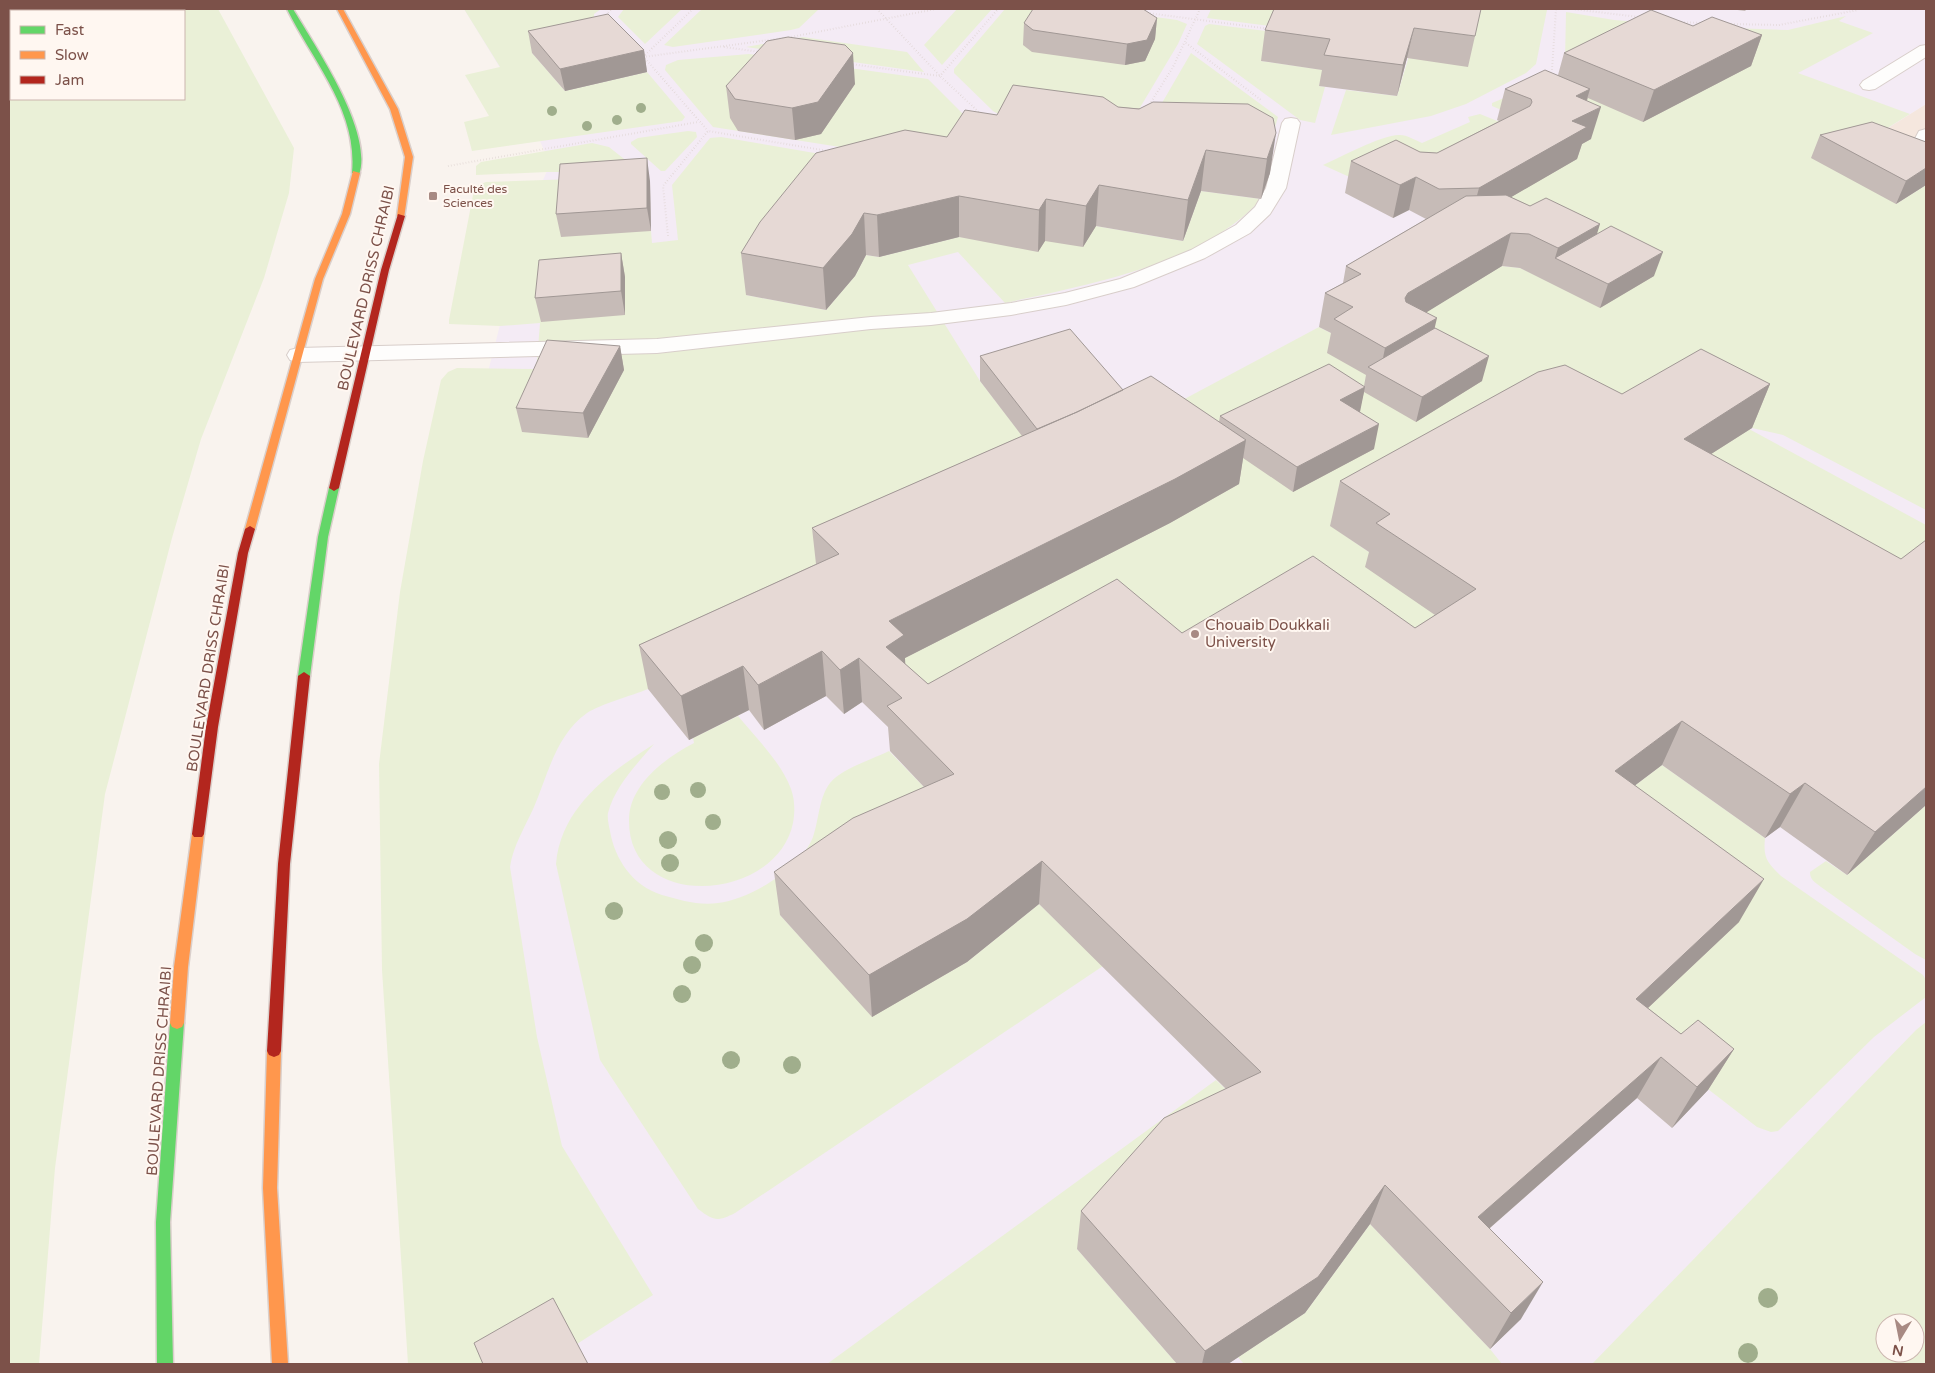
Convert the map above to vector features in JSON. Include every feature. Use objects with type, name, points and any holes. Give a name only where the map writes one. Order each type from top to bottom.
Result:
[{"type":"main road","name":"BOULEVARD DRISS CHRAIBI","points":[[165,1364],[163,1222],[181,967],[212,727],[243,553],[319,279],[346,214],[358,167],[355,136],[335,86],[290,9]]},
{"type":"main road","name":"BOULEVARD DRISS CHRAIBI","points":[[280,1364],[270,1188],[277,945],[297,725],[324,537],[385,270],[403,207],[410,157],[394,108],[340,9]]},
{"type":"street","points":[[1869,85],[1926,50]]},
{"type":"street","points":[[298,355],[658,346],[871,323],[940,318],[1011,309],[1066,299],[1127,283],[1198,254],[1243,229],[1264,210],[1276,188],[1291,123]]},
{"type":"street","points":[[1926,135],[1922,144],[1926,154]]},
{"type":"path","points":[[610,23],[604,17],[612,9]]},
{"type":"path","points":[[643,56],[693,9]]},
{"type":"path","points":[[877,9],[940,76],[986,118]]},
{"type":"path","points":[[643,56],[724,48],[888,20],[936,9]]},
{"type":"path","points":[[940,76],[998,9]]},
{"type":"path","points":[[1143,114],[1173,67],[1186,43],[1200,9]]},
{"type":"path","points":[[1552,70],[1556,9]]},
{"type":"path","points":[[1572,9],[1639,17]]},
{"type":"path","points":[[1721,23],[1779,25],[1858,10]]},
{"type":"path","points":[[1144,12],[1273,29]]},
{"type":"path","points":[[1676,22],[1711,23]]},
{"type":"path","points":[[1186,43],[1291,123]]},
{"type":"path","points":[[724,48],[761,52]]},
{"type":"path","points":[[637,50],[698,122],[708,131],[836,152]]},
{"type":"path","points":[[846,64],[940,76]]},
{"type":"path","points":[[407,174],[698,122]]},
{"type":"path","points":[[668,236],[663,186],[708,131]]},
{"type":"shaded area","points":[[9,9],[81,9],[10,10],[9,37]]},
{"type":"shaded area","name":"Chouaib Doukkali University","points":[[464,9],[1926,9],[1926,104],[1863,144],[1926,168],[1926,1364],[587,1364],[577,1344],[451,516],[529,212],[550,164],[540,141],[500,68]]},
{"type":"shaded area","points":[[1926,104],[1926,168],[1862,144]]},
{"type":"green space","points":[[218,9],[294,148],[289,193],[264,278],[201,439],[172,538],[105,794],[55,1168],[39,1364],[9,1364],[9,37],[10,100],[185,100],[185,10],[78,10]]},
{"type":"green space","points":[[464,9],[601,9],[594,14],[594,18],[532,53],[565,91],[647,72],[685,117],[682,121],[472,151],[464,122],[489,116],[465,75],[500,67]]},
{"type":"green space","points":[[624,9],[682,9],[645,44],[618,17]]},
{"type":"green space","points":[[702,9],[819,9],[799,28],[791,30],[673,47],[664,45]]},
{"type":"green space","points":[[957,9],[992,9],[942,65],[924,45]]},
{"type":"green space","points":[[1005,9],[1097,9],[1177,20],[1187,24],[1178,44],[1129,126],[998,114],[993,111],[954,73],[954,69]]},
{"type":"green space","points":[[1211,9],[1310,9],[1293,29],[1207,18]]},
{"type":"green space","points":[[1423,9],[1547,10],[1536,64],[1526,73],[1466,104],[1431,116],[1331,135],[1346,90],[1397,96]]},
{"type":"green space","points":[[1566,12],[1614,20],[1651,23],[1565,60]]},
{"type":"green space","points":[[1846,16],[1839,21],[1873,33],[1798,73],[1910,114],[1862,144],[1896,204],[1926,185],[1926,510],[1783,435],[1752,428],[1684,393],[1331,526],[1379,559],[1462,634],[929,728],[891,665],[1147,419],[1319,327],[1346,341],[1502,266],[1520,268],[1548,281],[1497,228],[1511,114],[1492,106],[1492,103],[1678,26],[1788,30]]},
{"type":"green space","points":[[1209,24],[1274,32],[1261,61],[1324,70],[1319,86],[1325,87],[1315,123],[1300,120],[1197,44],[1205,26]]},
{"type":"green space","points":[[803,37],[907,52],[924,72],[746,47]]},
{"type":"green space","points":[[1191,53],[1278,117],[1273,134],[1144,134]]},
{"type":"green space","points":[[749,54],[928,79],[984,135],[955,165],[713,127],[665,70],[666,65],[678,60]]},
{"type":"green space","points":[[1480,114],[1522,131],[1365,184],[1323,165],[1372,142],[1392,136],[1405,136],[1422,143],[1470,122],[1468,117]]},
{"type":"green space","points":[[688,131],[696,132],[697,137],[665,171],[661,171],[631,144],[631,142],[638,138]]},
{"type":"green space","points":[[721,137],[832,156],[746,295],[826,310],[855,276],[866,255],[879,257],[959,237],[1045,241],[1096,226],[1183,241],[1201,191],[1261,199],[1237,221],[1209,240],[1177,256],[1107,279],[1005,303],[958,252],[908,265],[980,381],[1047,468],[648,689],[608,703],[587,713],[568,732],[554,756],[517,844],[510,867],[537,1037],[562,1146],[653,1295],[577,1344],[485,1364],[408,1364],[382,970],[379,764],[400,592],[423,461],[441,380],[448,372],[457,368],[534,369],[537,361],[540,323],[500,326],[449,324],[474,190],[478,185],[486,182],[574,179],[651,231],[652,243],[678,240],[672,185],[710,138]]},
{"type":"green space","points":[[592,143],[609,147],[633,166],[625,172],[547,172],[476,175],[476,166],[481,162]]},
{"type":"green space","points":[[1749,429],[1926,525],[1926,565],[1877,603],[1667,482]]},
{"type":"green space","points":[[738,716],[768,751],[787,779],[794,802],[793,823],[781,849],[760,869],[734,881],[705,886],[676,883],[652,871],[635,850],[629,820],[635,795],[651,773],[672,756],[694,743],[693,738]]},
{"type":"green space","points":[[654,744],[627,776],[611,803],[608,817],[612,842],[621,862],[642,885],[662,895],[683,901],[711,904],[731,900],[759,889],[773,880],[798,860],[807,849],[813,837],[821,802],[830,783],[849,769],[889,751],[954,818],[780,915],[872,1016],[967,962],[1039,904],[1103,966],[735,1213],[720,1219],[712,1218],[698,1209],[600,1060],[556,864],[560,844],[567,825],[577,809],[590,794],[620,767]]},
{"type":"green space","points":[[1662,765],[1765,838],[1765,855],[1772,867],[1781,876],[1923,975],[1926,980],[1926,997],[1874,1037],[1778,1131],[1771,1132],[1757,1127],[1673,1062],[1656,1075],[1596,815]]},
{"type":"green space","points":[[1926,805],[1926,960],[1821,887],[1812,879],[1810,872],[1826,861],[1847,875]]},
{"type":"green space","points":[[1926,1022],[1926,1364],[1592,1364],[1916,1030]]},
{"type":"green space","points":[[1216,1080],[1251,1113],[1077,1249],[1177,1364],[827,1364]]},
{"type":"green space","points":[[1370,1224],[1490,1349],[1502,1364],[1244,1364],[1238,1357],[1305,1313]]},
{"type":"building","points":[[1033,9],[1143,9],[1157,18],[1147,40],[1127,44],[1033,30],[1024,23]]},
{"type":"building","points":[[1274,9],[1481,9],[1475,36],[1414,28],[1403,65],[1324,55],[1330,39],[1265,30]]},
{"type":"building","points":[[1651,10],[1693,26],[1712,17],[1762,35],[1654,90],[1564,53]]},
{"type":"building","points":[[608,14],[644,50],[560,69],[528,31]]},
{"type":"building","points":[[788,37],[845,45],[853,53],[818,102],[792,108],[735,99],[726,86],[767,41]]},
{"type":"building","points":[[1545,70],[1590,89],[1576,96],[1601,107],[1572,121],[1587,127],[1479,188],[1439,189],[1416,177],[1400,185],[1351,161],[1396,140],[1420,152],[1437,153],[1530,106],[1531,99],[1505,89]]},
{"type":"building","points":[[1013,85],[1103,97],[1118,107],[1139,109],[1153,102],[1248,104],[1273,118],[1276,133],[1267,159],[1206,150],[1188,200],[1099,185],[1086,206],[1046,199],[1039,210],[959,196],[877,215],[864,213],[852,234],[823,268],[741,253],[760,222],[816,153],[905,130],[947,137],[965,110],[997,115]]},
{"type":"building","points":[[1872,122],[1926,142],[1926,168],[1906,181],[1820,135]]},
{"type":"building","points":[[647,158],[647,208],[556,214],[560,164]]},
{"type":"building","points":[[1506,195],[1530,206],[1546,198],[1600,224],[1558,248],[1529,234],[1511,233],[1408,293],[1405,298],[1406,302],[1437,318],[1385,348],[1334,319],[1353,307],[1325,293],[1361,274],[1346,266],[1466,196]]},
{"type":"building","points":[[1611,226],[1663,252],[1608,284],[1555,258]]},
{"type":"building","points":[[621,253],[621,291],[535,298],[539,260]]},
{"type":"building","points":[[1435,328],[1489,356],[1422,397],[1368,367]]},
{"type":"building","points":[[1070,329],[1123,390],[1037,429],[980,356]]},
{"type":"building","points":[[547,340],[620,346],[583,413],[516,408]]},
{"type":"building","points":[[1701,349],[1770,384],[1684,439],[1901,559],[1926,540],[1926,787],[1875,832],[1805,783],[1790,794],[1682,721],[1615,771],[1764,879],[1636,999],[1681,1034],[1698,1020],[1734,1049],[1697,1087],[1661,1057],[1478,1217],[1543,1282],[1511,1313],[1385,1185],[1318,1277],[1205,1351],[1081,1211],[1164,1118],[1261,1072],[1042,861],[967,919],[869,975],[774,872],[853,818],[954,774],[887,706],[902,698],[859,658],[840,670],[822,651],[758,685],[743,666],[681,696],[639,645],[839,554],[812,528],[1077,412],[1151,376],[1246,440],[1175,479],[889,621],[904,635],[886,647],[928,684],[1117,579],[1182,633],[1313,556],[1415,628],[1476,589],[1376,523],[1390,514],[1340,481],[1538,372],[1565,365],[1622,394]]},
{"type":"building","points":[[1329,364],[1365,387],[1340,400],[1379,424],[1297,467],[1220,416]]},
{"type":"building","points":[[553,1298],[588,1364],[483,1364],[474,1343]]},
{"type":"traffic: fast","points":[[290,9],[324,66],[346,111],[354,134],[358,155],[356,173]]},
{"type":"traffic: fast","points":[[304,676],[323,537],[334,488]]},
{"type":"traffic: fast","points":[[165,1364],[163,1222],[177,1023]]},
{"type":"traffic: slow","points":[[340,9],[394,109],[409,157],[401,216]]},
{"type":"traffic: slow","points":[[250,529],[319,279],[346,214],[356,173]]},
{"type":"traffic: slow","points":[[177,1023],[181,967],[198,834]]},
{"type":"traffic: slow","points":[[274,1051],[270,1188],[280,1364]]},
{"type":"traffic: jam","points":[[334,488],[385,270],[401,216]]},
{"type":"traffic: jam","points":[[198,834],[212,727],[243,553],[250,529]]},
{"type":"traffic: jam","points":[[274,1051],[284,864],[304,676]]},
{"type":"place","name":"Faculté des Sciences","points":[[433,196]]},
{"type":"place","name":"Chouaib Doukkali University","points":[[1195,634]]}]
